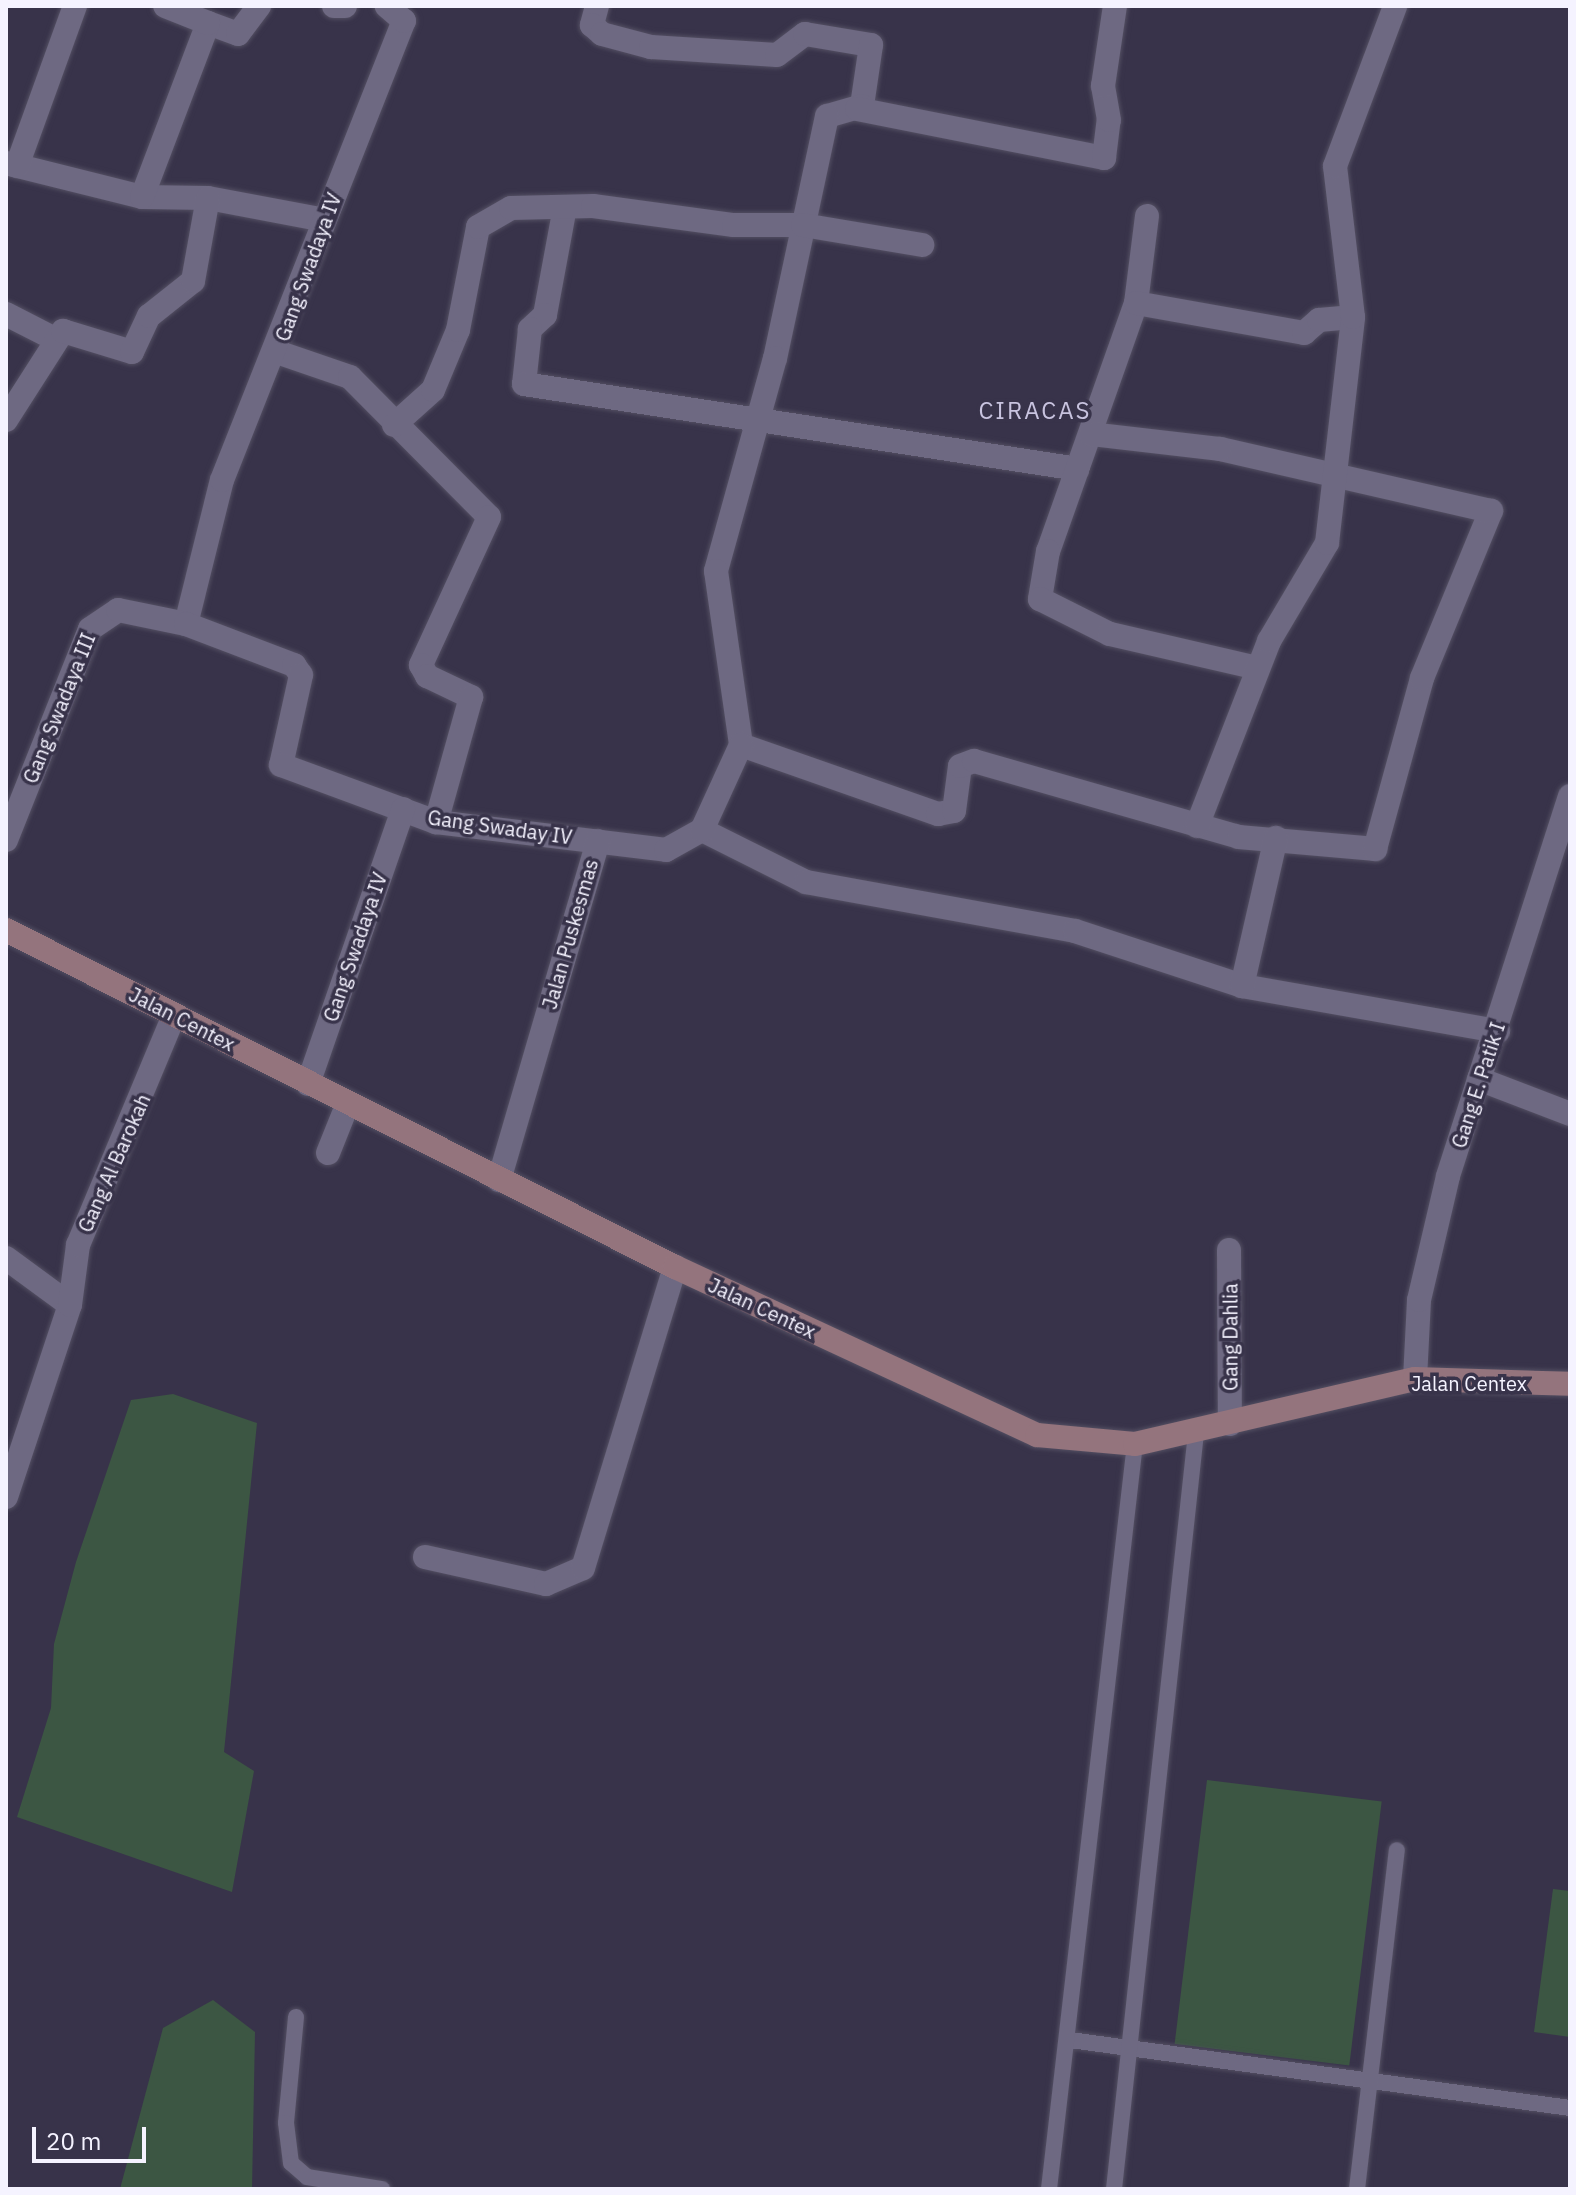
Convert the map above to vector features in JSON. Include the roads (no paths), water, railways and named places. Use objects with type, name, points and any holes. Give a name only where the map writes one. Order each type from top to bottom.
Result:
[{"type":"street","points":[[75,6],[12,164],[142,197],[208,198],[324,220]]},
{"type":"street","points":[[165,6],[238,34],[259,6]]},
{"type":"street","points":[[334,6],[345,6]]},
{"type":"street","name":"Gang Swadaya IV","points":[[387,6],[404,21],[324,220],[277,352],[350,377],[394,425],[489,517],[421,665],[427,676],[471,697],[436,822]]},
{"type":"street","points":[[597,6],[592,25],[602,34],[651,47],[777,55],[805,34],[866,38],[865,100],[857,109]]},
{"type":"street","points":[[1115,6],[1103,86],[1109,120],[1104,158],[857,109],[827,116],[757,418],[716,571],[741,745],[702,830],[806,882],[1075,931],[1242,986],[1498,1031]]},
{"type":"street","points":[[1197,826],[1257,668],[1327,543],[1340,475],[1353,317],[1335,166],[1395,6]]},
{"type":"street","points":[[142,197],[208,23]]},
{"type":"street","points":[[6,420],[53,338],[63,331],[132,352],[149,316],[193,281],[208,198]]},
{"type":"street","points":[[565,207],[545,315],[530,329],[524,384],[1078,469]]},
{"type":"street","points":[[394,425],[433,390],[458,330],[478,227],[511,208],[565,207],[734,225],[803,225],[922,245]]},
{"type":"street","points":[[1147,216],[1136,303],[1048,551],[1040,599],[1110,634],[1257,668]]},
{"type":"street","points":[[1136,303],[1304,333],[1319,320],[1353,317]]},
{"type":"street","points":[[6,314],[53,338]]},
{"type":"street","points":[[186,624],[222,480],[277,352]]},
{"type":"street","points":[[741,745],[938,814],[954,811],[960,766],[974,761],[1197,826],[1276,838],[1378,845],[1422,678],[1492,521],[1487,507],[1220,449],[1091,434]]},
{"type":"street","name":"Gang Swadaya III","points":[[6,840],[96,618],[118,610],[186,624],[298,670],[279,761],[285,768],[403,809]]},
{"type":"street","name":"Gang E. Patik I","points":[[1415,1379],[1425,1267],[1479,1079],[1498,1031],[1570,796]]},
{"type":"street","name":"Gang Swadaya IV","points":[[308,1084],[403,809]]},
{"type":"street","name":"Gang Swaday IV","points":[[403,809],[436,822],[598,841]]},
{"type":"street","name":"Jalan Puskesmas","points":[[499,1180],[598,841],[648,852],[680,846],[702,830]]},
{"type":"street","points":[[1242,986],[1276,838]]},
{"type":"street","name":"Jalan Centex","points":[[7,933],[675,1267],[1014,1428],[1087,1445],[1135,1444],[1196,1433],[1415,1379],[1570,1384]]},
{"type":"street","name":"Gang Al Barokah","points":[[6,1497],[70,1305],[78,1245],[174,1015]]},
{"type":"street","points":[[1479,1079],[1570,1114]]},
{"type":"street","points":[[328,1153],[348,1103]]},
{"type":"street","name":"Gang Dahlia","points":[[1229,1250],[1230,1424]]},
{"type":"street","points":[[6,1258],[70,1305]]},
{"type":"street","points":[[425,1557],[546,1584],[583,1568],[675,1267]]},
{"type":"lane","points":[[1114,2189],[1132,2048],[1196,1433]]},
{"type":"lane","points":[[1049,2189],[1070,2040],[1135,1444]]},
{"type":"lane","points":[[1357,2189],[1397,1850]]},
{"type":"lane","points":[[296,2017],[286,2123],[291,2163],[307,2177],[382,2189]]},
{"type":"lane","points":[[1070,2040],[1369,2078],[1570,2108]]},
{"type":"district","name":"CIRACAS","points":[[1035,411]]}]
